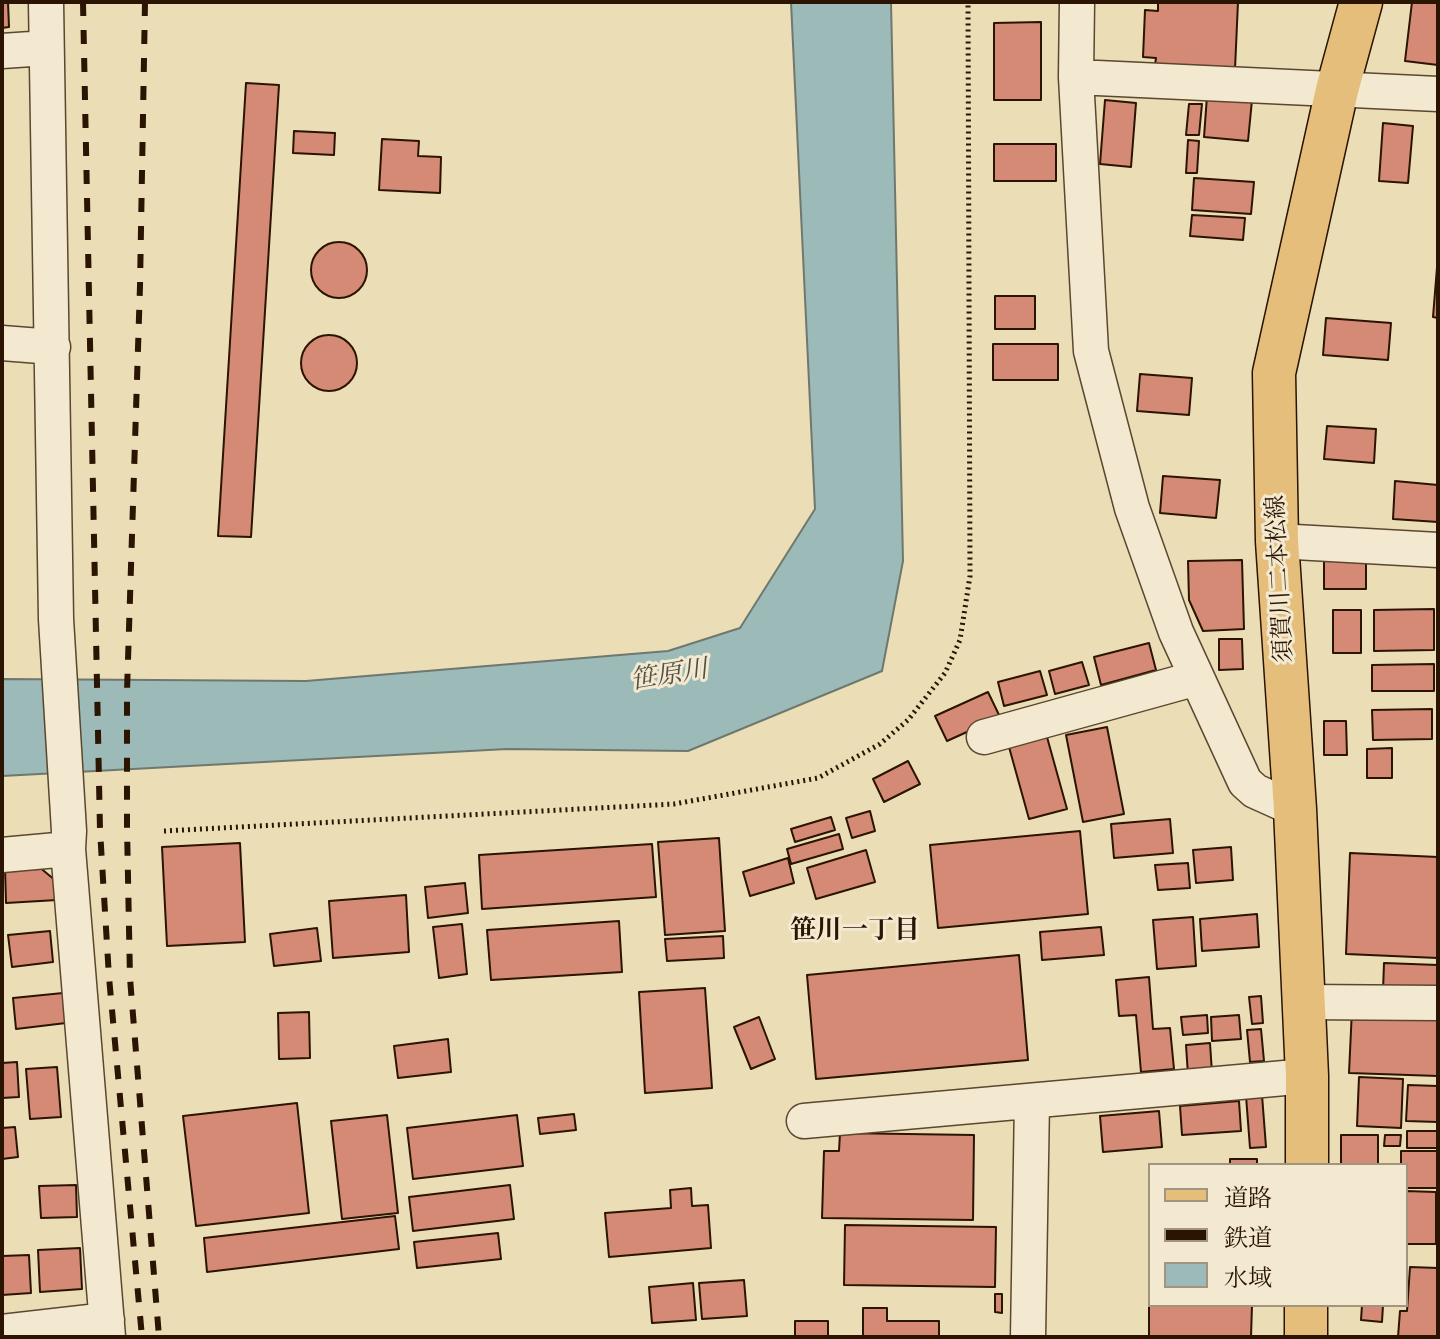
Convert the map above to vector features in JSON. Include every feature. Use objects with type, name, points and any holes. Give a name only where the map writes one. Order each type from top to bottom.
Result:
[{"type":"main road","name":"須賀川二本松線","points":[[1307,1163],[1307,1076],[1295,809],[1277,541],[1274,373],[1337,90],[1361,2]]},
{"type":"main road","points":[[1306,1307],[1306,1337]]},
{"type":"street","points":[[2,1332],[107,1329],[68,840],[56,619],[46,2]]},
{"type":"street","points":[[1077,2],[1076,77],[1091,351],[1132,508],[1176,632],[1245,782],[1255,791],[1295,809]]},
{"type":"street","points":[[2,51],[46,48]]},
{"type":"street","points":[[1076,77],[1438,94]]},
{"type":"street","points":[[2,343],[53,347]]},
{"type":"street","points":[[1277,541],[1438,550]]},
{"type":"street","points":[[984,737],[1197,678]]},
{"type":"street","points":[[2,855],[68,840]]},
{"type":"street","points":[[1303,1002],[1438,1003]]},
{"type":"street","points":[[804,1121],[1307,1076]]},
{"type":"street","points":[[1028,1337],[1032,1101]]},
{"type":"path","points":[[164,831],[674,804],[818,778],[880,744],[908,720],[945,673],[960,640],[970,576],[968,2]]},
{"type":"water","name":"笹原川","points":[[791,2],[891,2],[903,561],[882,671],[688,751],[507,749],[2,776],[2,679],[306,681],[668,651],[740,628],[815,509]]},
{"type":"building","points":[[2,2],[8,2],[9,27],[2,28]]},
{"type":"building","points":[[1158,2],[1238,2],[1235,69],[1155,65],[1156,58],[1143,57],[1145,10],[1158,11]]},
{"type":"building","points":[[1412,2],[1438,2],[1438,65],[1405,61]]},
{"type":"building","points":[[1041,22],[1041,100],[994,100],[994,23]]},
{"type":"building","points":[[246,83],[279,85],[251,537],[218,536]]},
{"type":"building","points":[[1207,96],[1252,100],[1248,141],[1204,137]]},
{"type":"building","points":[[1105,100],[1136,103],[1131,167],[1100,164]]},
{"type":"building","points":[[1189,104],[1202,104],[1199,135],[1186,135]]},
{"type":"building","points":[[1383,123],[1413,126],[1408,183],[1379,181]]},
{"type":"building","points":[[294,131],[335,133],[334,155],[293,153]]},
{"type":"building","points":[[382,139],[419,141],[418,156],[441,157],[440,193],[379,190]]},
{"type":"building","points":[[1188,140],[1199,141],[1197,173],[1186,173]]},
{"type":"building","points":[[994,144],[1056,144],[1056,181],[994,181]]},
{"type":"building","points":[[1194,178],[1254,182],[1251,214],[1192,210]]},
{"type":"building","points":[[1192,215],[1245,218],[1243,240],[1190,236]]},
{"type":"building","points":[[339,242],[359,250],[367,270],[359,290],[339,298],[319,290],[311,270],[319,250]]},
{"type":"building","points":[[1438,255],[1438,318],[1433,317]]},
{"type":"building","points":[[995,296],[1035,296],[1035,329],[995,329]]},
{"type":"building","points":[[1326,318],[1391,323],[1388,360],[1323,355]]},
{"type":"building","points":[[329,335],[349,343],[357,363],[349,383],[329,391],[309,383],[301,363],[309,343]]},
{"type":"building","points":[[993,344],[1058,344],[1058,380],[993,380]]},
{"type":"building","points":[[1140,374],[1192,378],[1189,415],[1137,411]]},
{"type":"building","points":[[1327,426],[1376,429],[1374,463],[1324,459]]},
{"type":"building","points":[[1163,476],[1220,480],[1216,518],[1160,513]]},
{"type":"building","points":[[1395,481],[1438,485],[1438,522],[1393,519]]},
{"type":"building","points":[[1366,557],[1366,589],[1324,589],[1324,558]]},
{"type":"building","points":[[1242,560],[1244,629],[1203,631],[1189,600],[1188,561]]},
{"type":"building","points":[[1434,609],[1434,650],[1374,651],[1374,610]]},
{"type":"building","points":[[1333,610],[1361,610],[1361,653],[1333,653]]},
{"type":"building","points":[[1219,639],[1242,639],[1243,669],[1219,670]]},
{"type":"building","points":[[1149,643],[1156,670],[1101,685],[1094,657]]},
{"type":"building","points":[[1082,662],[1089,685],[1055,694],[1049,671]]},
{"type":"building","points":[[1434,664],[1434,691],[1372,691],[1372,665]]},
{"type":"building","points":[[1040,671],[1047,695],[1004,706],[998,682]]},
{"type":"building","points":[[988,692],[1000,717],[947,741],[935,716]]},
{"type":"building","points":[[1432,709],[1432,739],[1373,740],[1372,710]]},
{"type":"building","points":[[1324,721],[1346,721],[1347,755],[1324,755]]},
{"type":"building","points":[[1107,727],[1124,814],[1083,822],[1066,735]]},
{"type":"building","points":[[1047,737],[1067,809],[1029,819],[1009,747]]},
{"type":"building","points":[[1392,748],[1392,778],[1367,778],[1367,749]]},
{"type":"building","points":[[908,761],[920,784],[884,802],[873,779]]},
{"type":"building","points":[[870,811],[875,831],[852,838],[846,818]]},
{"type":"building","points":[[831,817],[835,830],[795,842],[791,829]]},
{"type":"building","points":[[1170,819],[1173,853],[1114,858],[1111,824]]},
{"type":"building","points":[[1080,831],[1088,914],[938,928],[930,845]]},
{"type":"building","points":[[839,834],[843,849],[791,864],[787,849]]},
{"type":"building","points":[[719,838],[725,931],[665,935],[658,842]]},
{"type":"building","points":[[240,843],[245,942],[167,946],[162,847]]},
{"type":"building","points":[[652,844],[656,897],[482,909],[479,855]]},
{"type":"building","points":[[1231,847],[1233,880],[1196,883],[1193,850]]},
{"type":"building","points":[[866,850],[875,882],[816,899],[807,868]]},
{"type":"building","points":[[1350,853],[1438,857],[1438,958],[1346,954]]},
{"type":"building","points":[[788,858],[794,883],[750,896],[743,872]]},
{"type":"building","points":[[1188,863],[1190,888],[1158,890],[1155,865]]},
{"type":"building","points":[[38,866],[56,881],[57,900],[6,903],[5,868]]},
{"type":"building","points":[[465,883],[468,913],[428,918],[425,887]]},
{"type":"building","points":[[406,895],[409,952],[333,958],[329,901]]},
{"type":"building","points":[[1257,914],[1259,947],[1202,951],[1200,919]]},
{"type":"building","points":[[1193,917],[1196,966],[1157,969],[1153,920]]},
{"type":"building","points":[[619,921],[622,972],[491,980],[487,930]]},
{"type":"building","points":[[462,924],[467,974],[439,978],[433,927]]},
{"type":"building","points":[[1101,927],[1104,955],[1042,960],[1040,932]]},
{"type":"building","points":[[317,928],[321,961],[274,966],[270,934]]},
{"type":"building","points":[[50,931],[53,962],[12,967],[8,935]]},
{"type":"building","points":[[723,936],[724,958],[667,961],[665,939]]},
{"type":"building","points":[[1019,955],[1028,1060],[816,1079],[807,975]]},
{"type":"building","points":[[1384,963],[1438,965],[1438,994],[1383,991]]},
{"type":"building","points":[[1149,977],[1153,1029],[1170,1028],[1174,1069],[1141,1072],[1136,1015],[1119,1016],[1116,980]]},
{"type":"building","points":[[705,988],[712,1088],[645,1093],[639,992]]},
{"type":"building","points":[[63,993],[66,1023],[16,1029],[13,998]]},
{"type":"building","points":[[1261,996],[1263,1023],[1252,1024],[1249,997]]},
{"type":"building","points":[[1352,1009],[1438,1012],[1438,1076],[1349,1073]]},
{"type":"building","points":[[309,1012],[310,1058],[279,1059],[278,1013]]},
{"type":"building","points":[[1207,1015],[1208,1033],[1183,1035],[1181,1017]]},
{"type":"building","points":[[1239,1015],[1241,1039],[1212,1041],[1211,1017]]},
{"type":"building","points":[[759,1017],[775,1059],[751,1069],[734,1027]]},
{"type":"building","points":[[1261,1029],[1264,1061],[1250,1062],[1247,1030]]},
{"type":"building","points":[[448,1039],[451,1072],[398,1078],[394,1046]]},
{"type":"building","points":[[1210,1043],[1212,1073],[1188,1075],[1186,1045]]},
{"type":"building","points":[[17,1062],[19,1097],[2,1098],[2,1063]]},
{"type":"building","points":[[57,1067],[61,1117],[30,1119],[26,1069]]},
{"type":"building","points":[[1359,1077],[1403,1079],[1401,1128],[1357,1126]]},
{"type":"building","points":[[1408,1085],[1438,1086],[1438,1122],[1406,1121]]},
{"type":"building","points":[[1262,1095],[1266,1147],[1250,1148],[1246,1096]]},
{"type":"building","points":[[1239,1101],[1241,1131],[1182,1135],[1180,1106]]},
{"type":"building","points":[[297,1103],[309,1213],[196,1226],[183,1116]]},
{"type":"building","points":[[1159,1111],[1162,1147],[1103,1152],[1100,1116]]},
{"type":"building","points":[[574,1114],[576,1130],[540,1134],[538,1118]]},
{"type":"building","points":[[387,1115],[398,1213],[342,1219],[331,1121]]},
{"type":"building","points":[[517,1115],[523,1166],[413,1179],[407,1128]]},
{"type":"building","points":[[15,1127],[18,1157],[2,1159],[2,1128]]},
{"type":"building","points":[[1407,1131],[1438,1131],[1438,1148],[1407,1148]]},
{"type":"building","points":[[840,1133],[974,1135],[973,1220],[822,1218],[824,1151],[839,1151]]},
{"type":"building","points":[[1341,1135],[1378,1135],[1378,1163],[1341,1163]]},
{"type":"building","points":[[1385,1135],[1401,1135],[1400,1146],[1384,1146]]},
{"type":"building","points":[[1401,1151],[1438,1151],[1438,1188],[1408,1188],[1408,1163],[1401,1163]]},
{"type":"building","points":[[1230,1159],[1257,1159],[1257,1163],[1230,1163]]},
{"type":"building","points":[[76,1185],[77,1217],[41,1218],[39,1186]]},
{"type":"building","points":[[510,1185],[514,1219],[413,1231],[409,1197]]},
{"type":"building","points":[[691,1188],[692,1206],[708,1205],[711,1248],[609,1257],[605,1213],[671,1208],[670,1190]]},
{"type":"building","points":[[1408,1191],[1436,1192],[1436,1244],[1408,1244]]},
{"type":"building","points":[[395,1216],[399,1249],[207,1272],[204,1238]]},
{"type":"building","points":[[845,1225],[996,1227],[995,1287],[844,1285]]},
{"type":"building","points":[[498,1233],[501,1259],[417,1268],[414,1242]]},
{"type":"building","points":[[80,1248],[82,1289],[40,1292],[38,1250]]},
{"type":"building","points":[[29,1255],[31,1293],[2,1295],[2,1256]]},
{"type":"building","points":[[1410,1267],[1438,1268],[1438,1337],[1398,1337],[1400,1311],[1407,1311]]},
{"type":"building","points":[[744,1280],[747,1316],[702,1319],[699,1283]]},
{"type":"building","points":[[693,1283],[696,1320],[652,1323],[649,1287]]},
{"type":"building","points":[[995,1294],[1002,1294],[1002,1313],[995,1312]]},
{"type":"building","points":[[1149,1307],[1252,1307],[1251,1337],[1149,1337]]},
{"type":"building","points":[[1362,1307],[1383,1307],[1382,1322],[1361,1320]]},
{"type":"building","points":[[863,1308],[887,1308],[887,1321],[939,1321],[939,1337],[863,1337]]},
{"type":"building","points":[[795,1321],[828,1321],[828,1337],[795,1337]]},
{"type":"railway","points":[[83,2],[100,830],[109,977],[142,1337]]},
{"type":"railway","points":[[145,2],[140,286],[127,691],[127,827],[130,978],[159,1337]]},
{"type":"district","name":"笹川一丁目","points":[[855,932]]}]
